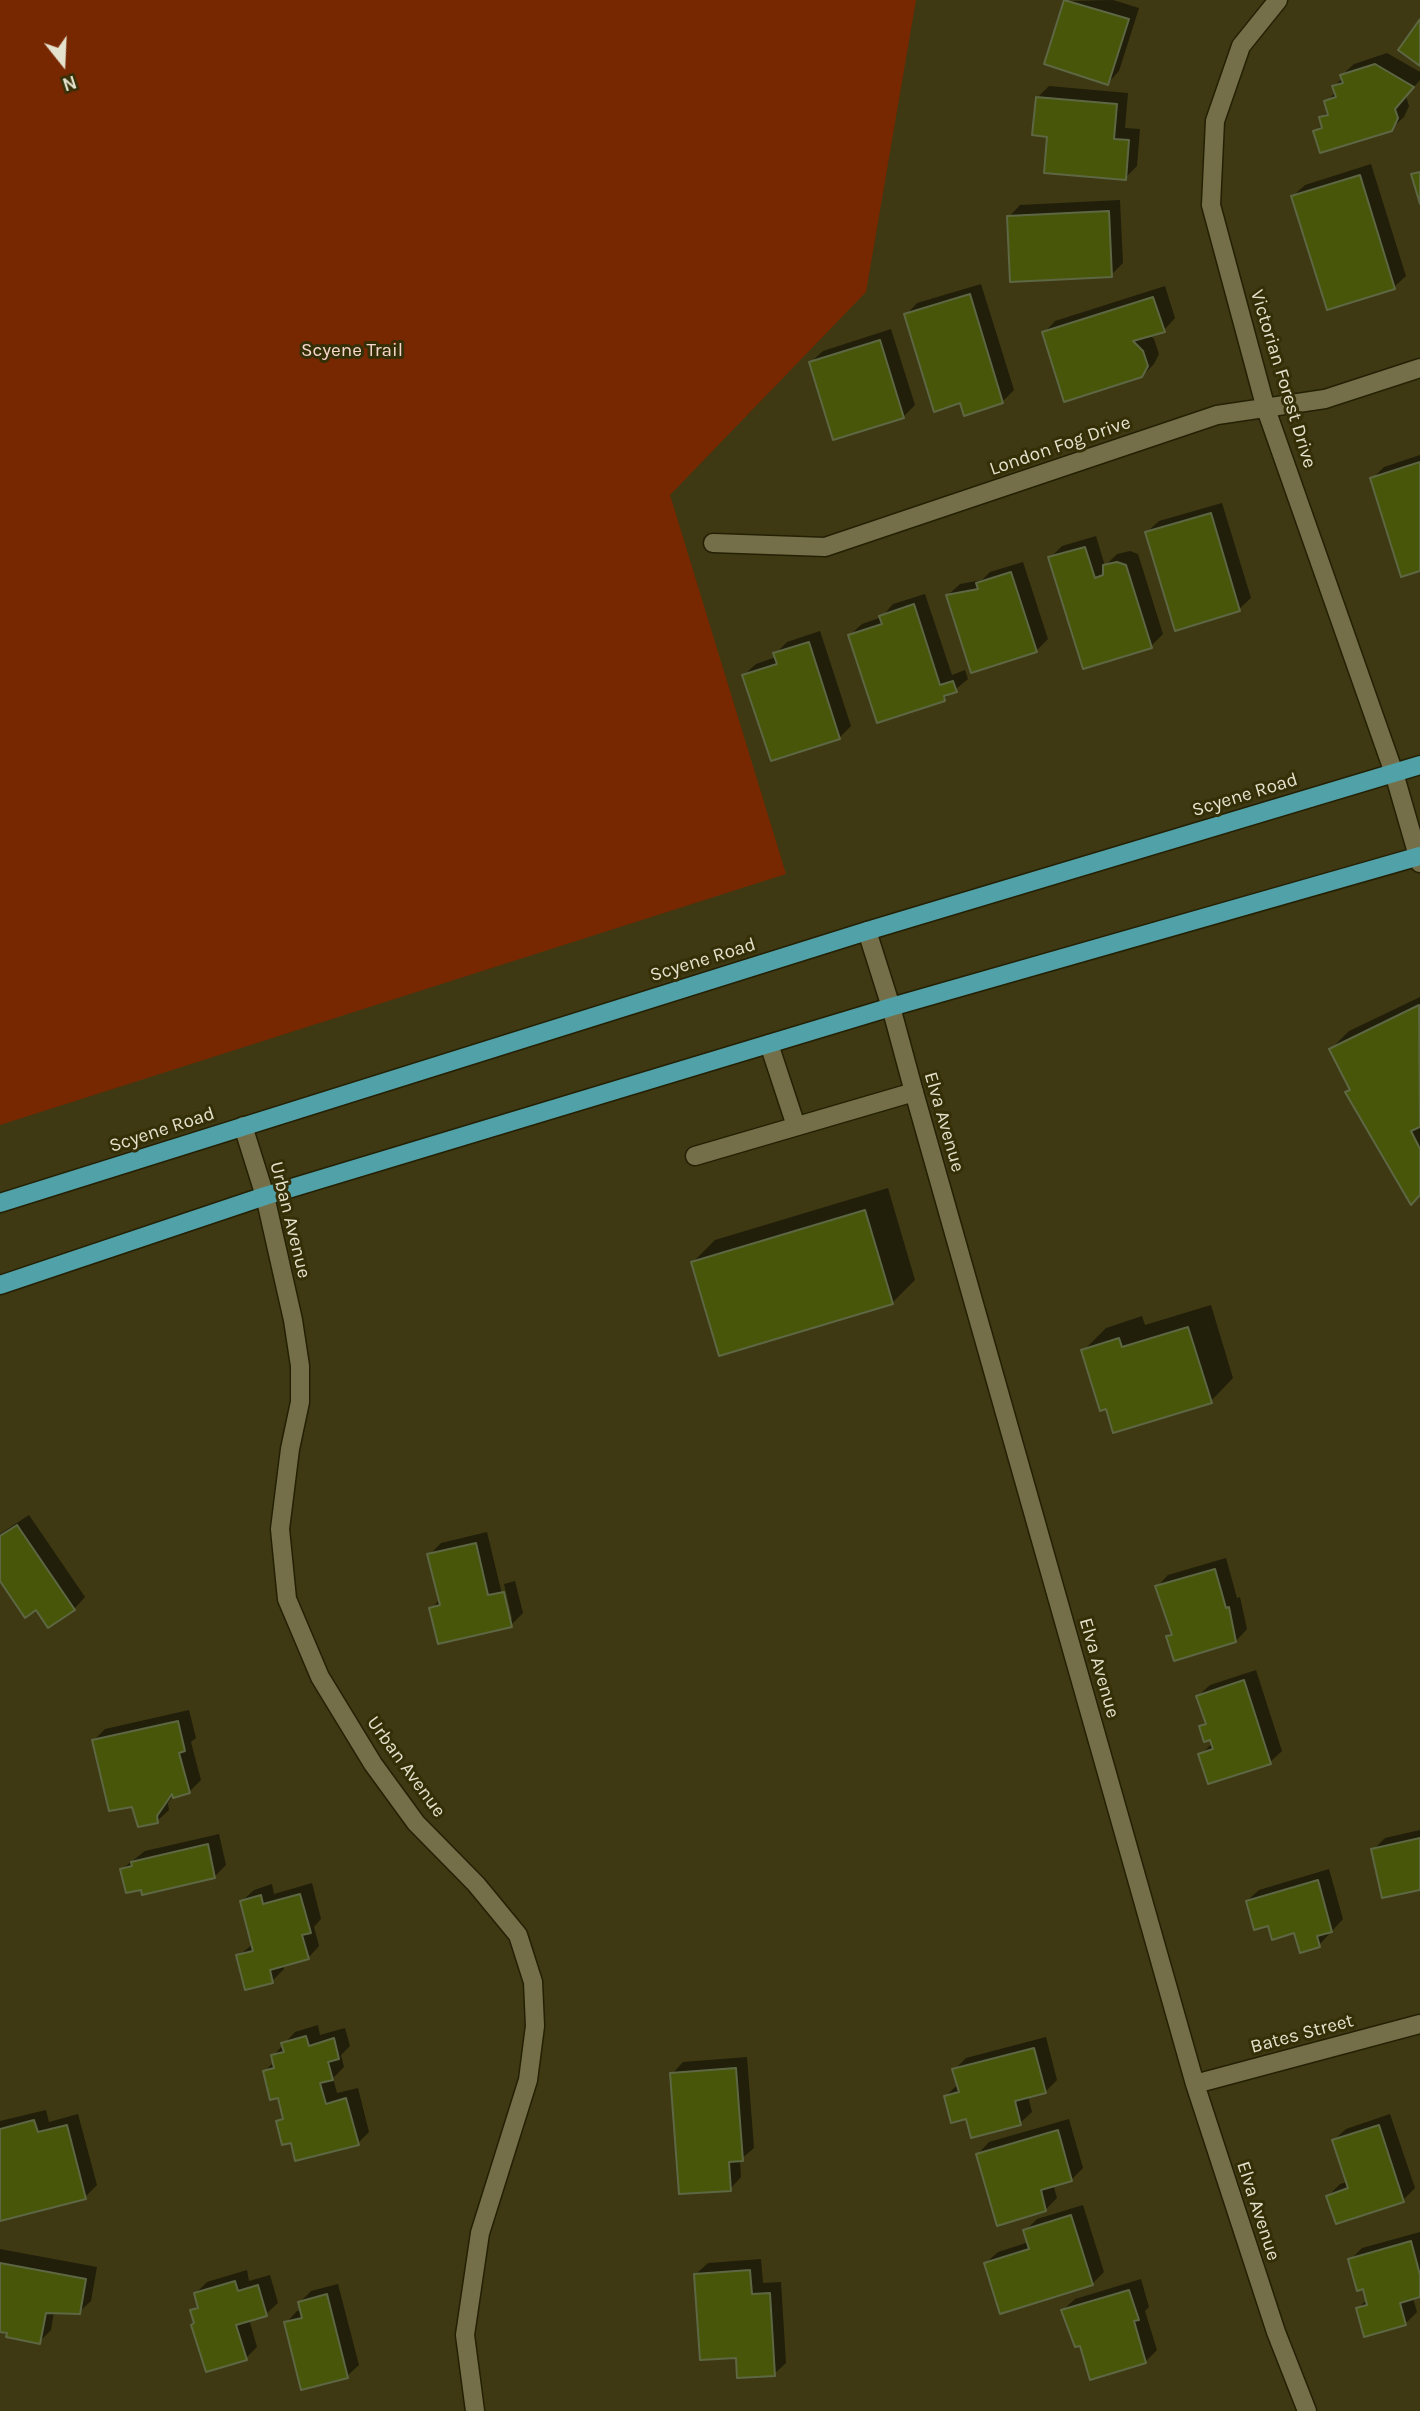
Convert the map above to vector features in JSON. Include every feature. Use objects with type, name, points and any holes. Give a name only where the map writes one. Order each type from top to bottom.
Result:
[{"type":"main road","name":"Scyene Road","points":[[0,1203],[867,931],[1420,765]]},
{"type":"main road","points":[[0,1286],[265,1196],[891,1007],[1419,858]]},
{"type":"street","name":"Victorian Forest Drive","points":[[1278,0],[1241,46],[1215,121],[1211,205],[1266,408],[1394,773],[1419,858]]},
{"type":"street","name":"London Fog Drive","points":[[713,543],[825,547],[1217,415],[1325,399],[1420,368]]},
{"type":"street","name":"Elva Avenue","points":[[867,931],[891,1007],[1195,2084],[1276,2332],[1307,2411]]},
{"type":"street","points":[[769,1044],[796,1126]]},
{"type":"street","points":[[695,1156],[914,1092]]},
{"type":"street","name":"Urban Avenue","points":[[243,1126],[265,1196],[293,1320],[300,1366],[300,1402],[290,1449],[280,1529],[287,1599],[320,1677],[373,1764],[416,1823],[476,1884],[517,1935],[533,1982],[534,2026],[528,2080],[480,2233],[465,2335],[475,2411]]},
{"type":"street","name":"Bates Street","points":[[1195,2084],[1420,2024]]},
{"type":"green space","name":"Scyene Trail","points":[[0,0],[916,0],[866,292],[670,495],[786,874],[0,1125]]},
{"type":"building","points":[[1064,0],[1129,19],[1108,85],[1044,64]]},
{"type":"building","points":[[1420,19],[1420,66],[1398,50]]},
{"type":"building","points":[[1375,64],[1414,87],[1395,109],[1398,118],[1392,131],[1320,153],[1313,131],[1322,128],[1319,117],[1328,115],[1324,101],[1336,97],[1332,86],[1343,83],[1340,75]]},
{"type":"building","points":[[1036,97],[1117,104],[1114,139],[1129,140],[1126,180],[1044,173],[1047,137],[1032,135]]},
{"type":"building","points":[[1420,172],[1420,204],[1411,174]]},
{"type":"building","points":[[1360,175],[1395,289],[1327,310],[1291,196]]},
{"type":"building","points":[[1109,211],[1112,277],[1010,282],[1007,216]]},
{"type":"building","points":[[970,294],[1003,403],[964,416],[960,403],[934,412],[904,314]]},
{"type":"building","points":[[1153,297],[1165,332],[1133,341],[1143,351],[1148,366],[1142,377],[1064,402],[1042,332]]},
{"type":"building","points":[[880,340],[904,418],[833,440],[809,362]]},
{"type":"building","points":[[1420,462],[1420,571],[1401,577],[1370,478]]},
{"type":"building","points":[[1211,513],[1240,611],[1175,631],[1145,532]]},
{"type":"building","points":[[1085,547],[1095,578],[1103,575],[1103,565],[1117,562],[1126,565],[1152,648],[1083,669],[1048,557]]},
{"type":"building","points":[[1011,572],[1037,652],[971,673],[946,595],[978,589],[976,583]]},
{"type":"building","points":[[914,604],[940,685],[953,681],[957,692],[944,696],[945,701],[877,723],[848,635],[882,624],[879,616]]},
{"type":"building","points":[[809,642],[840,739],[771,761],[742,675],[777,664],[773,653]]},
{"type":"building","points":[[1419,1005],[1420,1127],[1411,1131],[1420,1149],[1420,1195],[1411,1205],[1345,1092],[1350,1090],[1329,1049]]},
{"type":"building","points":[[865,1210],[893,1304],[719,1356],[691,1262]]},
{"type":"building","points":[[1188,1327],[1212,1403],[1113,1433],[1106,1409],[1100,1411],[1081,1350],[1119,1338],[1122,1347]]},
{"type":"building","points":[[17,1525],[75,1610],[48,1628],[36,1610],[25,1618],[0,1581],[0,1536]]},
{"type":"building","points":[[476,1543],[488,1595],[504,1592],[512,1627],[438,1644],[429,1608],[440,1605],[427,1554]]},
{"type":"building","points":[[1215,1569],[1226,1608],[1229,1607],[1236,1642],[1174,1661],[1166,1636],[1172,1635],[1155,1586]]},
{"type":"building","points":[[1244,1680],[1271,1764],[1208,1784],[1198,1754],[1213,1749],[1210,1740],[1204,1742],[1199,1726],[1206,1724],[1196,1696]]},
{"type":"building","points":[[178,1721],[185,1751],[179,1753],[190,1793],[173,1798],[172,1794],[157,1816],[158,1823],[138,1827],[132,1807],[109,1811],[92,1740]]},
{"type":"building","points":[[1420,1838],[1420,1890],[1382,1898],[1371,1849]]},
{"type":"building","points":[[208,1844],[215,1878],[142,1895],[141,1890],[126,1893],[120,1869],[132,1866],[131,1862]]},
{"type":"building","points":[[1318,1880],[1332,1932],[1317,1936],[1320,1947],[1300,1953],[1294,1933],[1272,1940],[1268,1926],[1254,1930],[1246,1901]]},
{"type":"building","points":[[300,1894],[311,1933],[302,1935],[309,1959],[270,1970],[273,1983],[245,1990],[236,1955],[253,1951],[240,1901],[261,1895],[263,1904]]},
{"type":"building","points":[[306,2036],[309,2046],[334,2038],[339,2059],[328,2062],[333,2080],[320,2083],[326,2104],[346,2098],[359,2145],[295,2161],[291,2143],[282,2145],[276,2121],[283,2119],[278,2098],[270,2100],[263,2071],[274,2068],[271,2055],[284,2052],[281,2043]]},
{"type":"building","points":[[1034,2048],[1046,2093],[1015,2101],[1021,2125],[971,2138],[966,2119],[951,2123],[944,2096],[959,2092],[952,2069]]},
{"type":"building","points":[[736,2068],[743,2161],[729,2162],[731,2191],[679,2194],[670,2073]]},
{"type":"building","points":[[34,2120],[38,2132],[67,2125],[86,2199],[0,2221],[0,2129]]},
{"type":"building","points":[[1379,2125],[1404,2202],[1336,2224],[1326,2196],[1348,2188],[1332,2140]]},
{"type":"building","points":[[1058,2130],[1072,2181],[1041,2190],[1046,2211],[997,2226],[976,2154]]},
{"type":"building","points":[[1071,2215],[1093,2285],[1000,2314],[984,2263],[1029,2249],[1023,2230]]},
{"type":"building","points":[[1411,2241],[1420,2275],[1420,2297],[1400,2303],[1406,2325],[1364,2337],[1356,2308],[1367,2305],[1363,2289],[1357,2291],[1348,2259]]},
{"type":"building","points":[[0,2263],[86,2279],[80,2314],[46,2313],[40,2344],[6,2337],[7,2333],[0,2332]]},
{"type":"building","points":[[750,2270],[752,2294],[770,2293],[775,2376],[737,2378],[736,2358],[700,2360],[694,2274]]},
{"type":"building","points":[[235,2281],[238,2291],[258,2285],[267,2316],[236,2325],[247,2360],[206,2372],[191,2325],[194,2323],[190,2310],[198,2308],[194,2293]]},
{"type":"building","points":[[1129,2290],[1139,2320],[1134,2321],[1146,2363],[1090,2380],[1080,2346],[1075,2347],[1061,2310]]},
{"type":"building","points":[[327,2294],[348,2378],[301,2390],[284,2322],[302,2318],[298,2302]]}]
